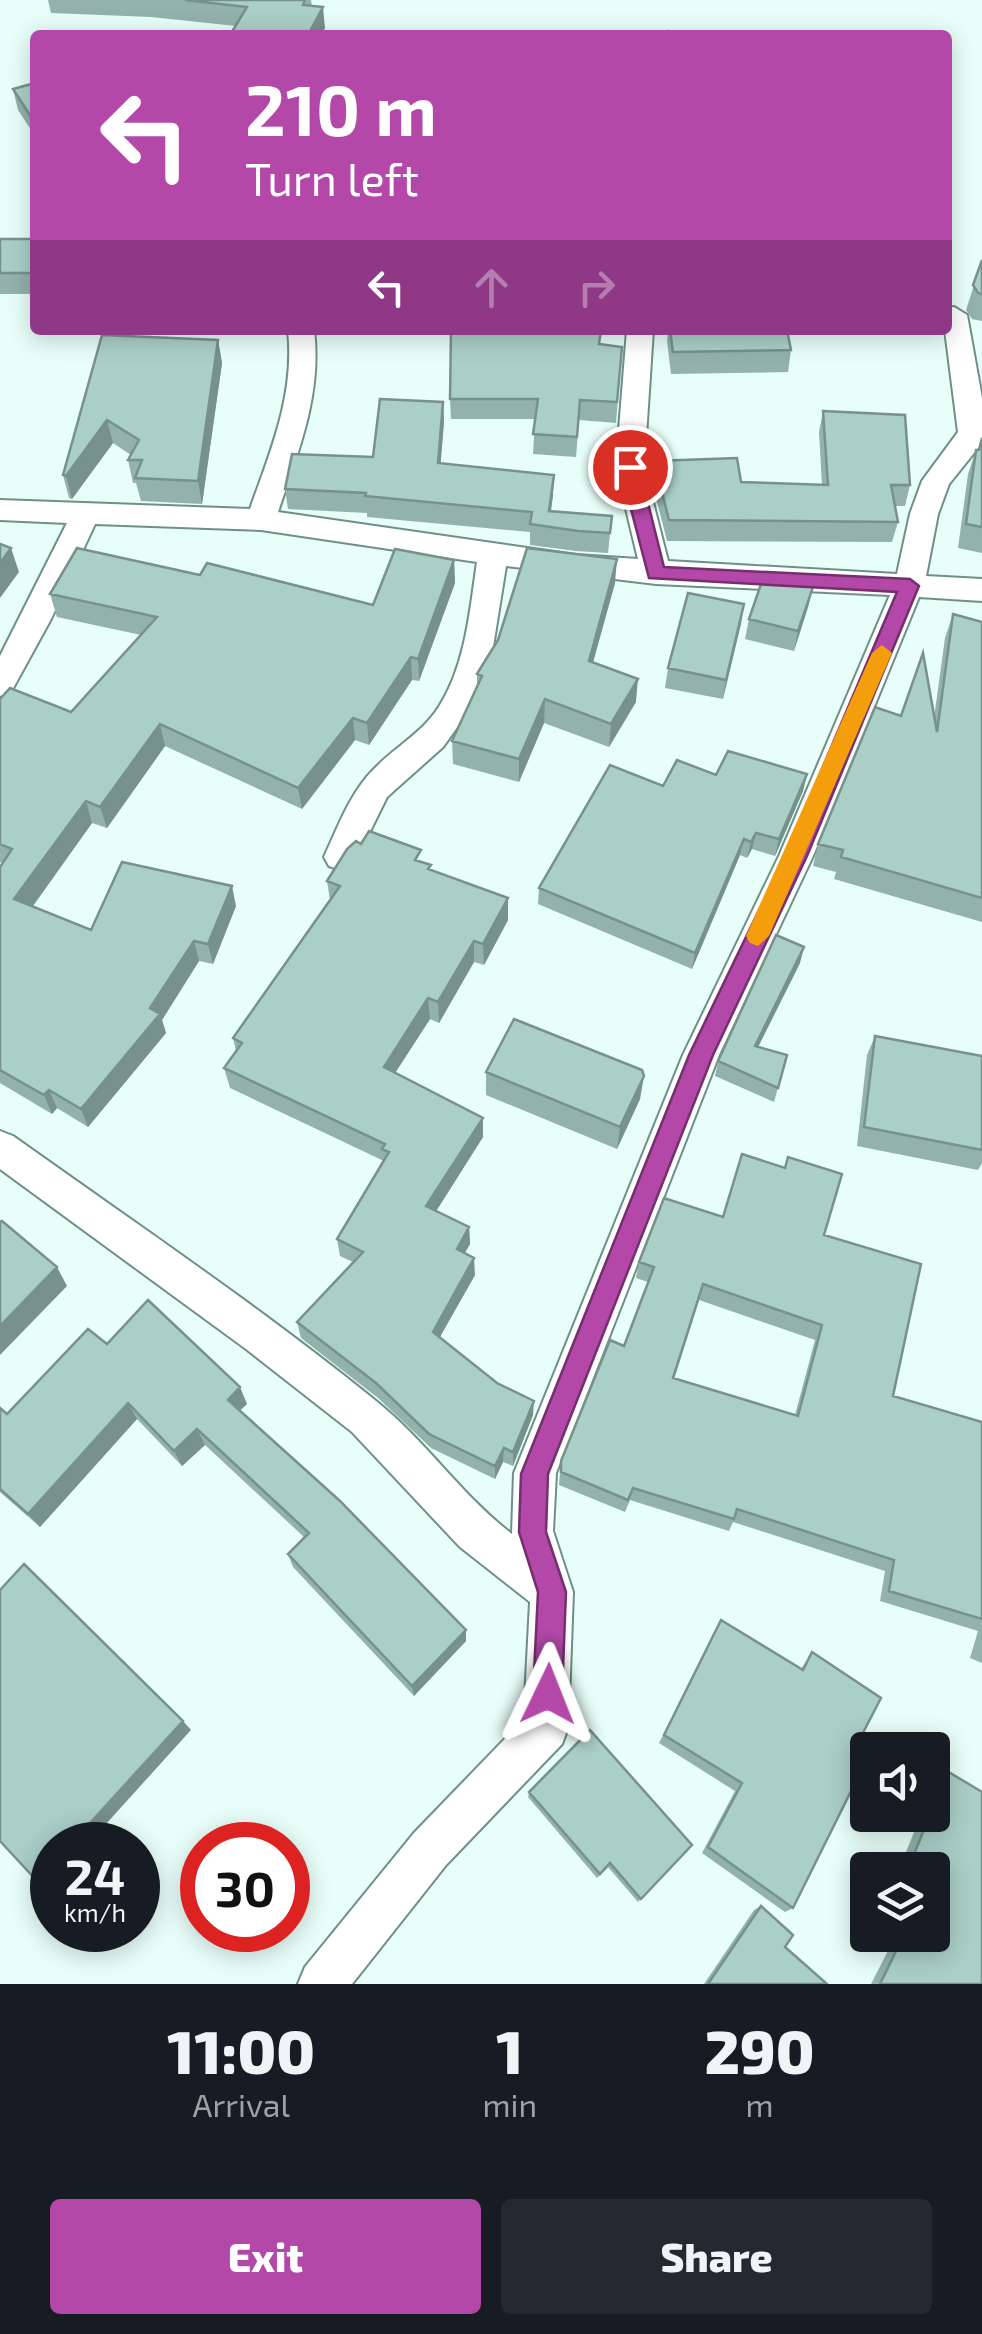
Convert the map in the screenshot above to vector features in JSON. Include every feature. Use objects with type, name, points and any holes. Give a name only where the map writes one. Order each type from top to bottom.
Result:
[{"type":"street","points":[[322,1984],[430,1849],[546,1728],[552,1592],[532,1532],[534,1474],[701,1055],[796,856],[910,586],[924,514],[936,480],[968,443],[972,432],[954,315]]},
{"type":"street","points":[[261,520],[298,407],[307,358],[302,335]]},
{"type":"street","points":[[640,335],[630,467],[656,573]]},
{"type":"street","points":[[0,510],[261,520],[493,555],[656,573],[982,590]]},
{"type":"street","points":[[0,684],[36,619],[86,511]]},
{"type":"street","points":[[340,856],[377,787],[438,732],[456,706],[471,672],[482,628],[493,555]]},
{"type":"street","points":[[0,1148],[260,1336],[366,1418],[475,1532],[552,1592]]},
{"type":"building","points":[[185,0],[305,0],[303,5],[323,7],[311,30],[233,30],[247,7]]},
{"type":"building","points":[[30,84],[30,115],[13,89]]},
{"type":"building","points":[[0,239],[30,239],[30,273],[0,273]]},
{"type":"building","points":[[982,260],[982,294],[973,285]]},
{"type":"building","points":[[102,335],[218,340],[198,481],[135,478],[142,460],[128,460],[139,440],[107,420],[63,475]]},
{"type":"building","points":[[451,335],[600,335],[599,344],[622,347],[617,402],[580,400],[577,437],[533,434],[538,399],[450,399]]},
{"type":"building","points":[[671,335],[788,335],[791,350],[673,352]]},
{"type":"building","points":[[380,399],[443,402],[438,463],[554,475],[549,511],[612,516],[610,533],[530,524],[532,512],[365,496],[366,493],[285,489],[292,454],[373,457]]},
{"type":"building","points":[[823,411],[905,415],[910,485],[891,485],[898,522],[669,520],[654,461],[737,458],[741,482],[828,485]]},
{"type":"building","points":[[982,438],[982,527],[966,524],[976,450]]},
{"type":"building","points":[[0,544],[11,548],[0,563]]},
{"type":"building","points":[[77,548],[200,575],[207,563],[373,605],[395,549],[454,560],[418,659],[411,657],[367,723],[353,718],[298,788],[160,724],[100,807],[86,801],[14,899],[91,930],[122,862],[232,886],[208,944],[194,941],[150,1008],[160,1014],[81,1109],[49,1090],[44,1095],[0,1070],[0,867],[12,849],[0,844],[0,699],[10,688],[71,712],[157,617],[50,594]]},
{"type":"building","points":[[527,548],[617,559],[589,661],[638,679],[611,724],[545,699],[519,759],[452,741],[482,676],[477,674],[498,640]]},
{"type":"building","points":[[763,578],[813,587],[798,631],[749,619]]},
{"type":"building","points":[[688,593],[744,604],[726,680],[668,668]]},
{"type":"building","points":[[953,614],[982,622],[982,898],[841,857],[843,850],[818,844],[875,707],[901,716],[923,653],[937,732]]},
{"type":"building","points":[[728,751],[807,774],[779,839],[756,833],[751,842],[744,839],[695,953],[539,888],[610,765],[663,786],[677,760],[716,775]]},
{"type":"building","points":[[369,831],[421,850],[415,860],[431,865],[428,869],[508,898],[483,944],[474,941],[438,1002],[428,998],[384,1067],[483,1118],[426,1206],[469,1227],[457,1249],[474,1258],[433,1332],[497,1383],[534,1401],[513,1452],[504,1448],[495,1466],[429,1434],[376,1383],[297,1322],[363,1252],[337,1239],[389,1152],[382,1149],[385,1144],[224,1068],[242,1043],[233,1038],[340,886],[327,881],[347,849],[356,841],[361,844]]},
{"type":"building","points":[[776,935],[804,947],[755,1046],[787,1055],[778,1088],[718,1061]]},
{"type":"building","points":[[514,1019],[642,1070],[644,1076],[620,1127],[486,1072]]},
{"type":"building","points":[[875,1036],[982,1056],[982,1150],[864,1127]]},
{"type":"building","points":[[742,1154],[785,1168],[788,1157],[842,1174],[824,1235],[921,1264],[893,1396],[982,1422],[982,1619],[889,1591],[894,1560],[737,1509],[734,1519],[633,1488],[628,1500],[561,1472],[561,1461],[610,1340],[624,1346],[654,1267],[639,1262],[664,1198],[723,1217]],"holes":[[[703,1284],[822,1325],[798,1416],[673,1378]]]},
{"type":"building","points":[[0,1222],[57,1267],[0,1326]]},
{"type":"building","points":[[148,1300],[240,1387],[228,1400],[340,1501],[466,1630],[412,1686],[288,1554],[309,1533],[197,1429],[174,1451],[128,1403],[28,1514],[0,1489],[0,1408],[7,1414],[88,1329],[107,1344]]},
{"type":"building","points":[[24,1564],[183,1721],[91,1822],[30,1822],[30,1873],[0,1841],[0,1590]]},
{"type":"building","points":[[721,1620],[803,1670],[812,1652],[881,1698],[863,1732],[850,1732],[850,1793],[793,1908],[708,1847],[742,1783],[664,1735]]},
{"type":"building","points":[[590,1730],[692,1845],[641,1899],[610,1863],[600,1874],[529,1792]]},
{"type":"building","points":[[950,1773],[982,1792],[982,1984],[880,1984],[896,1952],[950,1952],[950,1852],[915,1852],[923,1832],[950,1832]]},
{"type":"building","points":[[761,1906],[793,1935],[785,1947],[827,1984],[708,1984]]},
{"type":"slow traffic","points":[[758,936],[882,653]]},
{"type":"route","points":[[548,1694],[552,1592],[532,1532],[534,1474],[701,1055],[796,856],[910,586],[656,573],[630,467]]}]
